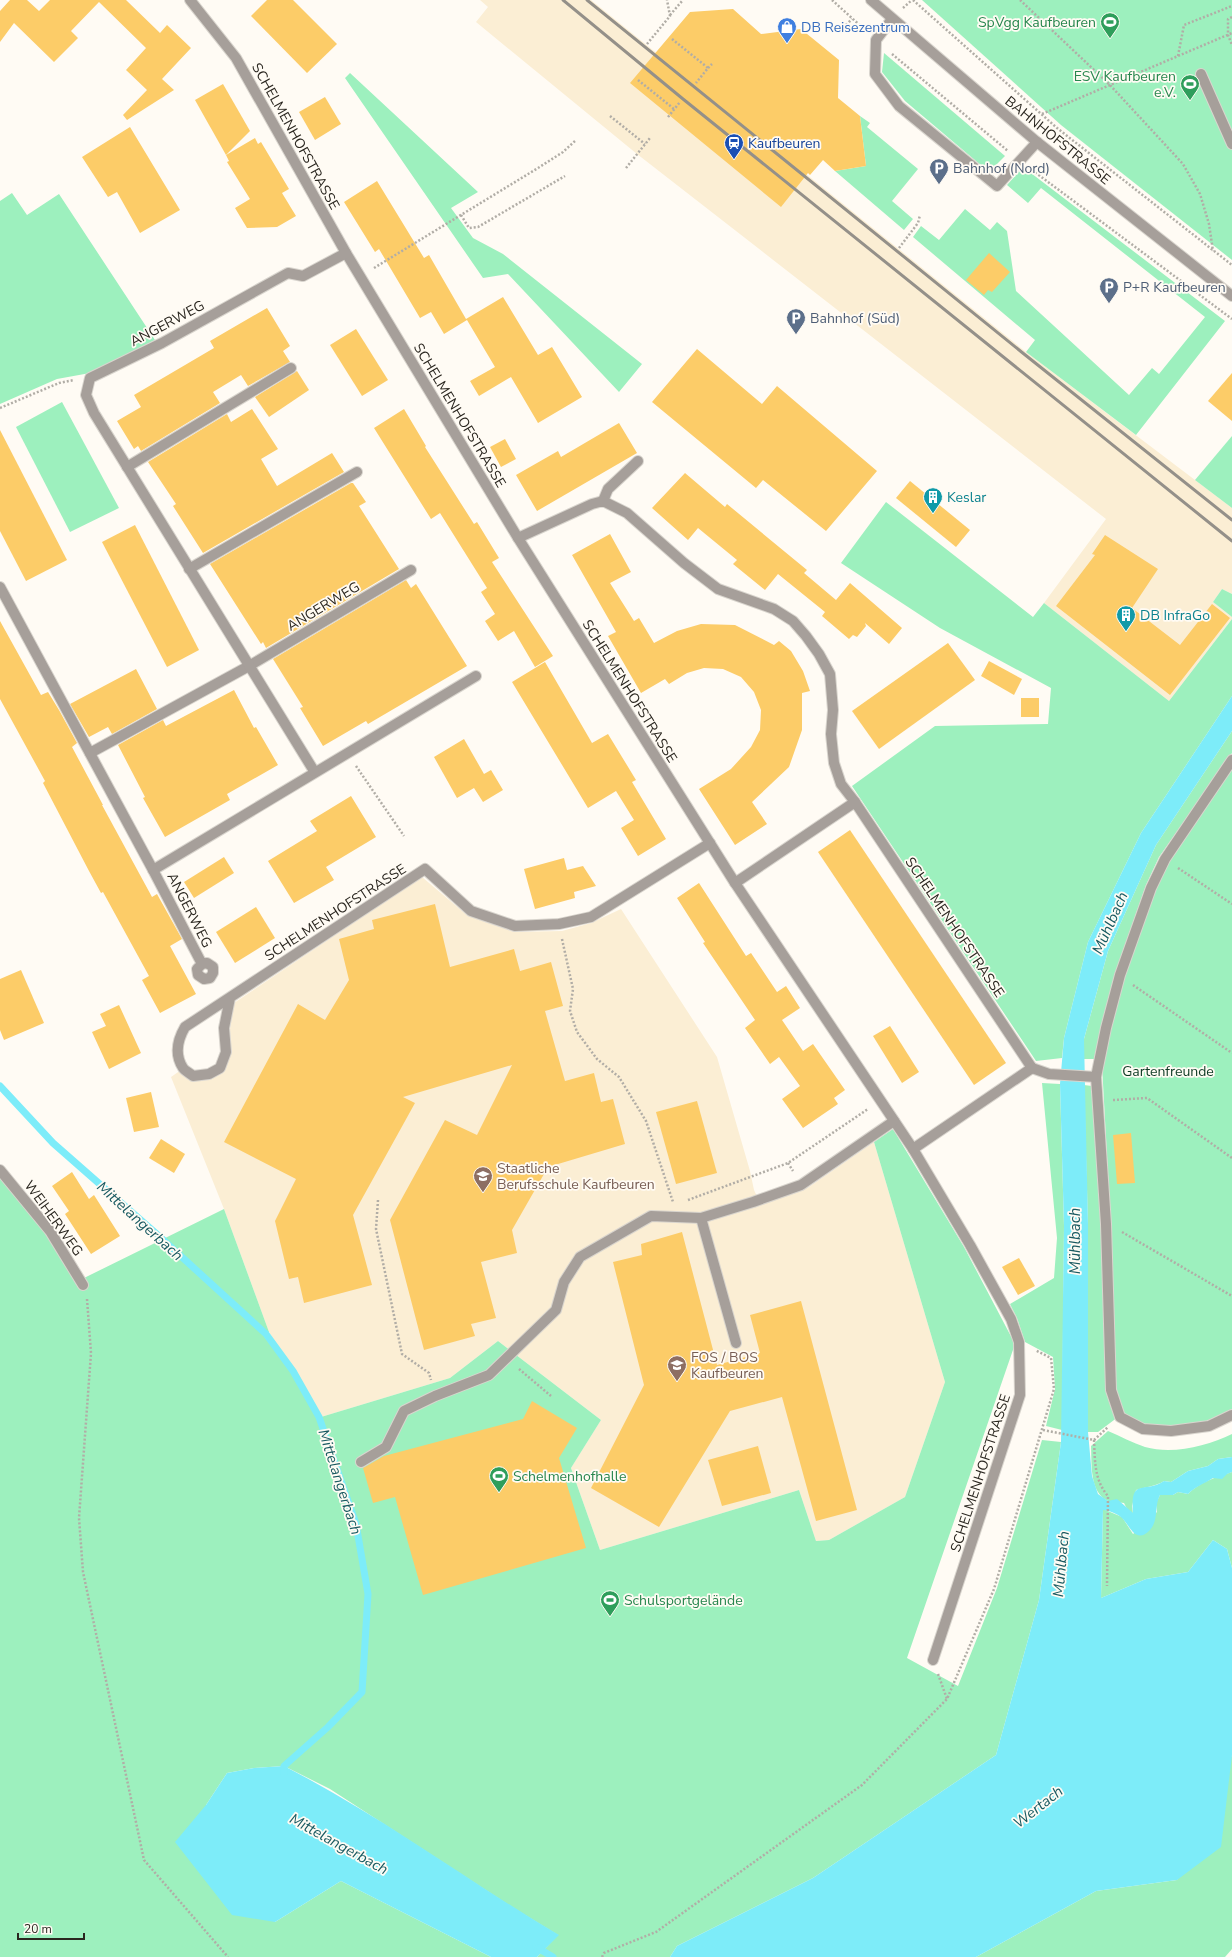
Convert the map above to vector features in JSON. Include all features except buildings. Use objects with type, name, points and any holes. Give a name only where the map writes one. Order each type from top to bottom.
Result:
[{"type":"street","name":"SCHELMENHOFSTRASSE","points":[[190,0],[236,58],[360,276],[518,538],[735,883],[879,1101],[913,1149],[970,1245],[1011,1319],[1020,1342],[1020,1395],[933,1660]]},
{"type":"street","name":"BAHNHOFSTRASSE","points":[[871,0],[1037,142],[1232,296]]},
{"type":"street","points":[[892,19],[876,40],[875,74],[899,106],[997,186],[1037,142]]},
{"type":"street","points":[[1201,74],[1232,144]]},
{"type":"street","name":"ANGERWEG","points":[[90,378],[162,343],[288,273],[303,276],[346,252]]},
{"type":"street","points":[[127,467],[291,368]]},
{"type":"street","points":[[90,378],[86,395],[94,413],[314,771]]},
{"type":"street","points":[[518,538],[592,504],[603,501],[608,489],[638,461]]},
{"type":"street","points":[[189,569],[357,472]]},
{"type":"street","name":"SCHELMENHOFSTRASSE","points":[[603,501],[627,513],[684,563],[718,589],[774,609],[793,621],[806,636],[819,654],[830,674],[833,710],[831,734],[834,763],[840,784],[854,802],[1032,1068]]},
{"type":"street","name":"ANGERWEG","points":[[90,753],[249,666],[411,570]]},
{"type":"street","name":"ANGERWEG","points":[[0,587],[153,870],[202,964]]},
{"type":"street","name":"ANGERWEG","points":[[153,870],[314,771],[476,676]]},
{"type":"street","points":[[1232,760],[1164,859],[1150,888],[1120,976],[1106,1028],[1096,1077],[1106,1224],[1111,1390],[1120,1417],[1143,1429],[1171,1431],[1209,1426],[1232,1415]]},
{"type":"street","points":[[735,883],[854,802]]},
{"type":"street","name":"SCHELMENHOFSTRASSE","points":[[230,998],[224,1028],[226,1052],[220,1068],[209,1074],[193,1076],[183,1068],[178,1050],[179,1038],[185,1027],[425,869],[471,911],[515,926],[559,924],[591,917],[710,843]]},
{"type":"street","points":[[913,1149],[1032,1068],[1048,1074],[1096,1077]]},
{"type":"street","points":[[361,1462],[386,1447],[404,1411],[435,1396],[490,1375],[556,1310],[564,1282],[580,1257],[651,1216],[701,1218],[801,1185],[894,1121]]},
{"type":"street","name":"WEIHERWEG","points":[[0,1170],[50,1231],[83,1285]]},
{"type":"street","points":[[701,1218],[736,1343]]},
{"type":"path","points":[[668,0],[670,16]]},
{"type":"path","points":[[647,44],[683,0]]},
{"type":"path","points":[[913,0],[1057,128],[1232,265]]},
{"type":"path","points":[[1020,0],[1110,86],[1183,164],[1200,194],[1209,224],[1213,251]]},
{"type":"path","points":[[1178,56],[1184,25],[1232,6]]},
{"type":"path","points":[[1232,17],[1228,19],[1228,35],[1232,45]]},
{"type":"path","points":[[846,26],[852,19]]},
{"type":"path","points":[[1042,114],[1232,33]]},
{"type":"path","points":[[672,39],[708,68]]},
{"type":"path","points":[[696,84],[712,64]]},
{"type":"path","points":[[638,80],[674,109]]},
{"type":"path","points":[[668,117],[680,102]]},
{"type":"path","points":[[610,116],[645,144]]},
{"type":"path","points":[[626,168],[650,138]]},
{"type":"path","points":[[360,276],[544,164],[563,152],[575,141]]},
{"type":"path","points":[[461,215],[469,228],[478,227],[565,176]]},
{"type":"path","points":[[899,248],[918,223],[920,214]]},
{"type":"path","points":[[0,408],[59,382],[90,378]]},
{"type":"path","points":[[347,752],[404,836]]},
{"type":"path","points":[[1164,859],[1232,904]]},
{"type":"path","points":[[559,924],[573,989],[570,1011],[577,1032],[597,1058],[619,1077],[646,1121],[674,1205],[651,1216]]},
{"type":"path","points":[[1120,976],[1232,1053]]},
{"type":"path","points":[[1098,1101],[1147,1098],[1232,1158]]},
{"type":"path","points":[[681,1202],[788,1163],[879,1101]]},
{"type":"path","points":[[378,1200],[376,1229],[402,1354],[429,1373],[435,1396]]},
{"type":"path","points":[[1106,1224],[1232,1296]]},
{"type":"path","points":[[83,1285],[88,1305],[91,1352],[79,1518],[83,1572],[144,1860],[228,1957]]},
{"type":"path","points":[[602,1957],[604,1954],[656,1932],[862,1785],[947,1700],[994,1589],[1043,1430],[1054,1389],[1051,1358],[1020,1342]]},
{"type":"path","points":[[506,1359],[551,1396]]},
{"type":"path","points":[[1043,1430],[1094,1440],[1096,1475],[1102,1489],[1108,1496],[1107,1586]]},
{"type":"path","points":[[933,1660],[947,1700]]},
{"type":"shaded area","points":[[480,0],[591,0],[1026,352],[1232,508],[1232,594],[1222,589],[1213,602],[1232,617],[1232,619],[1169,701],[1044,603],[1106,519],[637,154],[476,22],[488,7]]},
{"type":"shaded area","points":[[422,877],[468,916],[514,932],[562,931],[591,923],[621,909],[717,1057],[750,1171],[754,1190],[760,1203],[809,1187],[874,1142],[945,1382],[905,1497],[829,1540],[816,1541],[799,1490],[600,1550],[571,1468],[601,1420],[498,1341],[450,1378],[321,1417],[269,1332],[224,1209],[171,1077],[181,1070],[193,1081],[209,1080],[224,1072],[231,1051],[230,1029],[234,1003]]},
{"type":"green space","points":[[922,0],[1232,0],[1232,260],[1061,125]]},
{"type":"green space","points":[[884,53],[1005,156],[989,172],[905,101],[882,72]]},
{"type":"green space","points":[[350,73],[478,192],[451,208],[473,238],[503,254],[642,364],[619,392],[508,274],[483,278],[345,78]]},
{"type":"green space","points":[[860,116],[870,123],[867,127],[918,169],[892,201],[913,219],[904,230],[835,171],[866,166]]},
{"type":"green space","points":[[1023,167],[1225,321],[1136,435],[1026,352],[1035,340],[913,237],[921,226],[939,240],[965,209],[990,230],[997,222],[1007,231],[1016,291],[1129,395],[1152,368],[1159,374],[1205,317],[1041,188],[1028,203],[1007,185]]},
{"type":"green space","points":[[12,193],[27,215],[59,194],[155,340],[90,373],[57,379],[0,404],[0,201]]},
{"type":"green space","points":[[62,402],[119,508],[70,532],[16,427]]},
{"type":"green space","points":[[1232,436],[1232,508],[1195,480]]},
{"type":"green space","points":[[886,502],[1033,617],[1044,603],[1169,701],[1232,619],[1232,696],[1141,833],[1088,942],[1064,1038],[1062,1058],[1036,1061],[852,786],[935,726],[1048,724],[1051,688],[940,628],[841,563]]},
{"type":"green space","points":[[1222,589],[1232,594],[1232,617],[1213,602]]},
{"type":"green space","points":[[1232,731],[1232,753],[1159,857],[1146,885],[1115,974],[1094,1059],[1084,1059],[1084,1039],[1108,951],[1156,845]]},
{"type":"green space","name":"Gartenfreunde","points":[[1232,769],[1232,1409],[1207,1421],[1169,1427],[1142,1424],[1124,1415],[1116,1390],[1111,1229],[1102,1065],[1122,982],[1152,893],[1169,860]]},
{"type":"green space","points":[[1042,1083],[1060,1084],[1064,1226],[1062,1430],[1046,1426],[1055,1389],[1053,1357],[1025,1342],[1017,1318],[1010,1304],[1054,1278],[1057,1238]]},
{"type":"green space","points":[[1084,1085],[1092,1086],[1118,1417],[1098,1432],[1088,1432],[1088,1224]]},
{"type":"green space","points":[[893,1129],[964,1247],[1015,1344],[907,1658],[958,1686],[997,1588],[1042,1440],[1061,1442],[1039,1600],[996,1755],[813,1878],[677,1946],[670,1957],[537,1957],[558,1935],[512,1907],[330,1789],[284,1766],[254,1768],[227,1773],[206,1805],[275,1922],[341,1881],[491,1957],[0,1957],[0,1178],[84,1278],[224,1209],[269,1332],[264,1336],[291,1372],[317,1418],[354,1524],[366,1594],[361,1691],[364,1694],[370,1594],[358,1523],[321,1417],[450,1378],[498,1341],[601,1420],[571,1468],[600,1550],[799,1490],[816,1541],[829,1540],[905,1497],[945,1382],[874,1142]]},
{"type":"green space","points":[[1108,1431],[1145,1447],[1167,1450],[1190,1448],[1212,1442],[1232,1434],[1232,1457],[1218,1459],[1208,1466],[1188,1471],[1171,1482],[1164,1481],[1136,1490],[1132,1506],[1133,1514],[1128,1511],[1124,1503],[1108,1501],[1097,1491],[1093,1476],[1091,1446]]},
{"type":"green space","points":[[1232,1472],[1232,1568],[1227,1549],[1213,1540],[1188,1572],[1146,1579],[1101,1598],[1103,1509],[1122,1517],[1133,1534],[1157,1512],[1156,1503],[1160,1495],[1173,1495],[1178,1492],[1188,1494],[1203,1483]]},
{"type":"green space","points":[[1232,1755],[1232,1949],[1225,1957],[976,1957],[1096,1891],[1177,1880]]},
{"type":"water","points":[[1232,696],[1232,731],[1156,845],[1108,951],[1084,1039],[1088,1224],[1088,1432],[1092,1476],[1098,1494],[1108,1501],[1117,1499],[1133,1513],[1133,1502],[1136,1490],[1157,1485],[1164,1481],[1171,1482],[1188,1471],[1208,1466],[1218,1459],[1232,1457],[1232,1472],[1227,1474],[1222,1479],[1213,1478],[1188,1494],[1178,1492],[1173,1495],[1160,1495],[1157,1504],[1155,1522],[1150,1530],[1141,1536],[1134,1533],[1125,1521],[1113,1512],[1103,1510],[1101,1598],[1146,1579],[1188,1572],[1213,1540],[1227,1549],[1232,1568],[1232,1755],[1221,1847],[1177,1880],[1096,1891],[976,1957],[670,1957],[677,1946],[813,1878],[996,1755],[1039,1600],[1061,1442],[1064,1226],[1060,1084],[1064,1038],[1088,942],[1141,833]]},
{"type":"water","points":[[284,1766],[354,1805],[559,1935],[537,1957],[491,1957],[341,1881],[275,1922],[232,1915],[175,1842],[206,1805],[227,1773],[254,1768]]},
{"type":"waterway","name":"Mittelangerbach","points":[[0,1086],[53,1143],[160,1237],[266,1334],[293,1371],[319,1417],[356,1524],[368,1594],[362,1692],[328,1727],[284,1766],[284,1774]]},
{"type":"waterway","name":"Mittelangerbach","points":[[536,1947],[553,1957]]},
{"type":"railway","points":[[563,0],[683,99],[1232,541]]},
{"type":"railway","points":[[587,0],[1024,354],[1232,520]]},
{"type":"place","name":"SpVgg Kaufbeuren","points":[[1110,39]]},
{"type":"place","name":"DB Reisezentrum","points":[[787,44]]},
{"type":"place","name":"ESV Kaufbeuren e.V.","points":[[1190,101]]},
{"type":"place","name":"Kaufbeuren","points":[[734,160]]},
{"type":"place","name":"Bahnhof (Nord)","points":[[939,185]]},
{"type":"place","name":"P+R Kaufbeuren","points":[[1109,304]]},
{"type":"place","name":"Bahnhof (Süd)","points":[[796,335]]},
{"type":"place","name":"Keslar","points":[[933,514]]},
{"type":"place","name":"DB InfraGo","points":[[1126,632]]},
{"type":"place","name":"Staatliche Berufsschule Kaufbeuren","points":[[483,1193]]},
{"type":"place","name":"FOS / BOS Kaufbeuren","points":[[677,1382]]},
{"type":"place","name":"Schelmenhofhalle","points":[[499,1493]]},
{"type":"place","name":"Schulsportgelände","points":[[610,1617]]},
{"type":"water label","name":"Mühlbach","points":[[1110,923]]},
{"type":"water label","name":"Mühlbach","points":[[1075,1241]]},
{"type":"water label","name":"Mühlbach","points":[[1061,1564]]},
{"type":"water label","name":"Wertach","points":[[1038,1807]]}]
